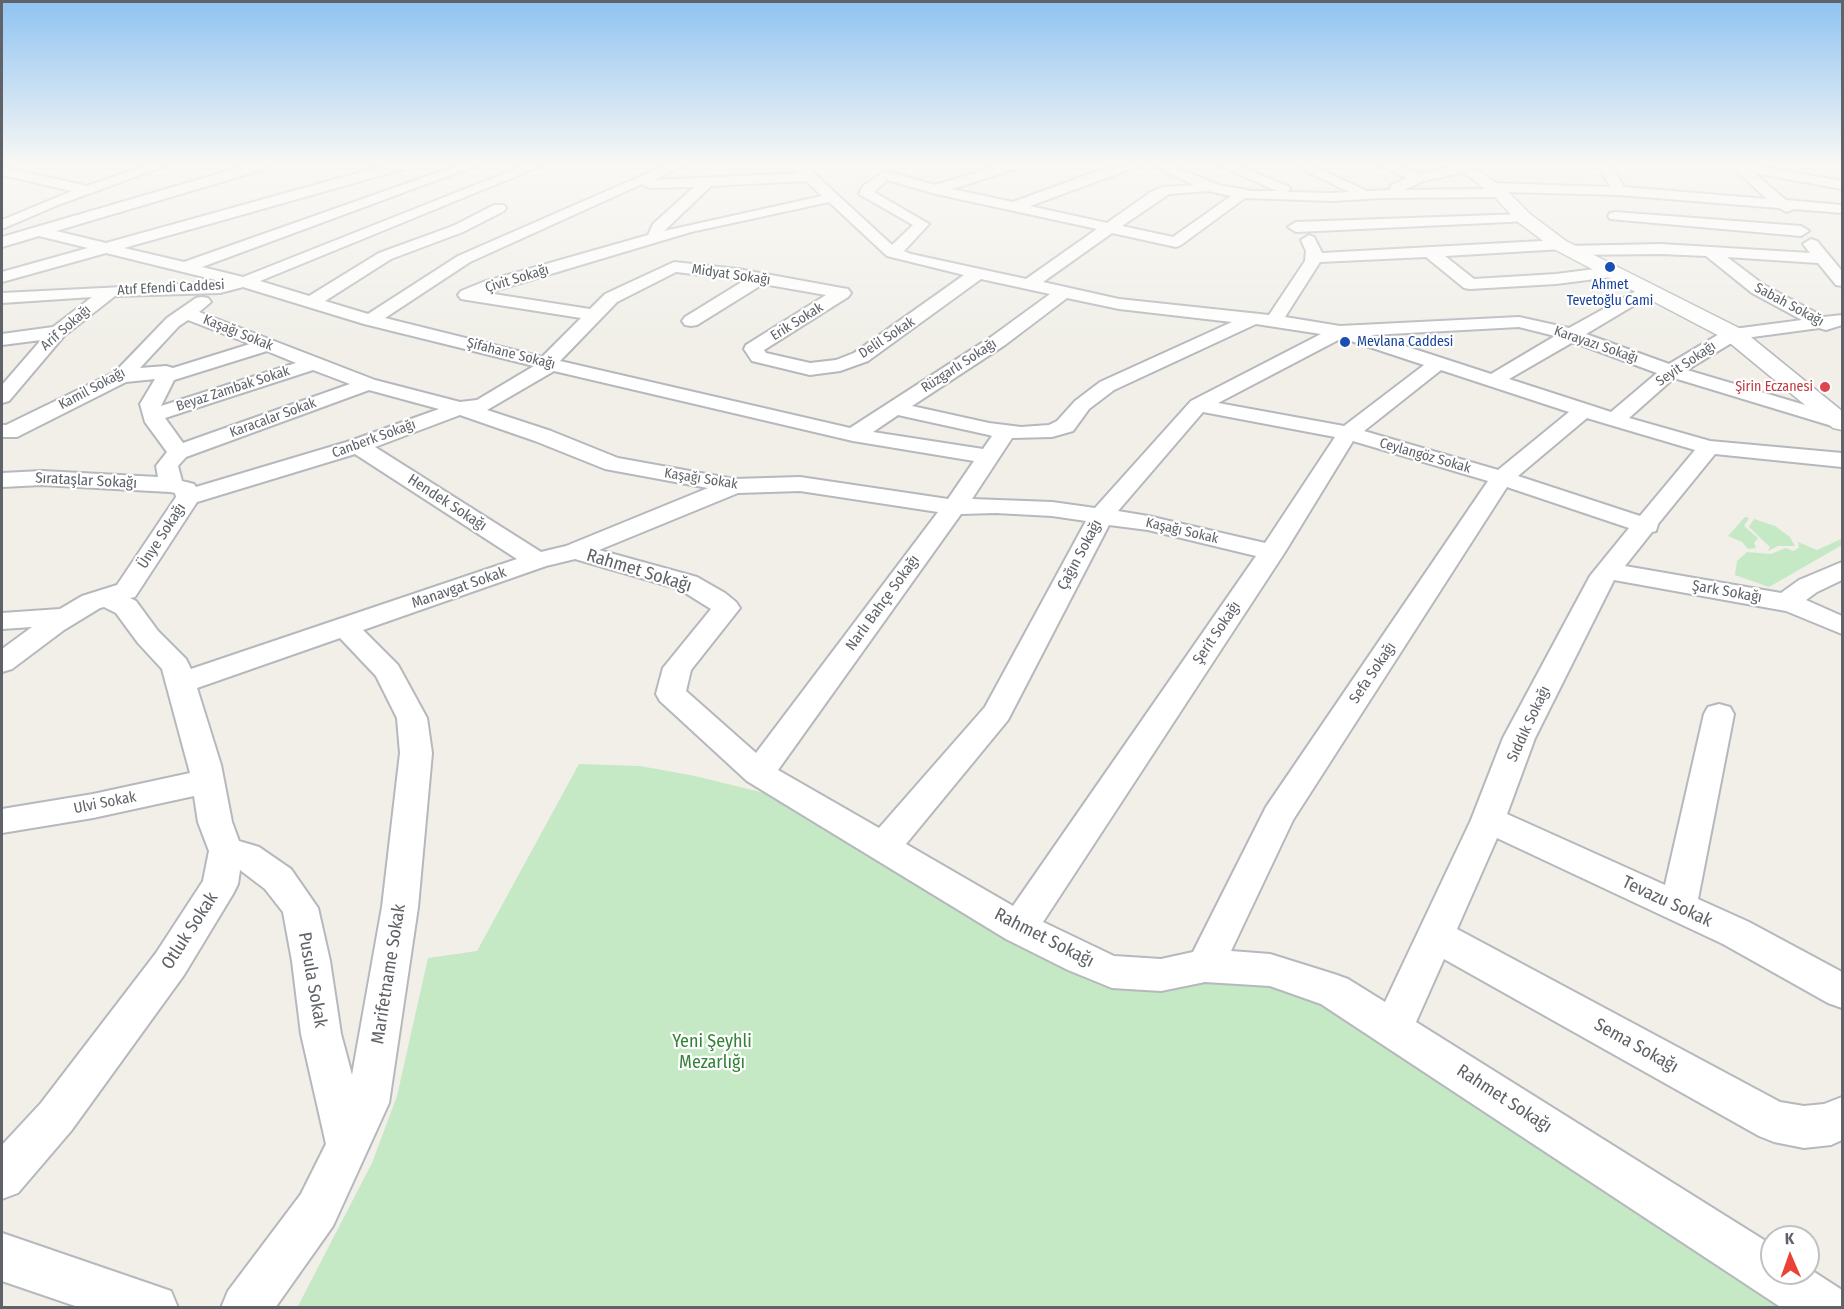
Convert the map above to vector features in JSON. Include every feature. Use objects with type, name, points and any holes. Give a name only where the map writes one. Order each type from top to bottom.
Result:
[{"type":"street","points":[[2,242],[50,227]]},
{"type":"street","points":[[2,277],[49,262],[185,227]]},
{"type":"street","points":[[183,268],[298,227]]},
{"type":"street","name":"Atıf Efendi Caddesi","points":[[2,298],[111,291],[220,288],[244,282],[383,227]]},
{"type":"street","points":[[313,302],[385,256],[462,227]]},
{"type":"street","points":[[370,320],[464,260],[535,227]]},
{"type":"street","points":[[657,237],[655,233],[658,227]]},
{"type":"street","name":"Çivit Sokağı","points":[[593,315],[467,295],[489,286],[693,227]]},
{"type":"street","points":[[870,227],[893,253],[977,274],[1062,293],[1124,299],[1340,331],[1440,362],[1583,411],[1710,447],[1842,462]]},
{"type":"street","points":[[893,253],[919,227]]},
{"type":"street","points":[[1113,227],[1176,242],[1199,227]]},
{"type":"street","points":[[1028,285],[1113,227]]},
{"type":"street","points":[[1274,321],[1293,294],[1313,258],[1314,251],[1309,240],[1294,227]]},
{"type":"street","points":[[1534,227],[1565,248],[1733,334],[1832,406],[1842,423]]},
{"type":"street","points":[[1630,227],[1661,249]]},
{"type":"street","points":[[1765,227],[1801,231]]},
{"type":"street","points":[[1799,227],[1821,258],[1839,275]]},
{"type":"street","name":"Şifahane Sokağı","points":[[37,231],[244,282],[370,320],[549,364],[853,435],[989,456]]},
{"type":"street","points":[[1313,258],[1565,248],[1661,249],[1821,258]]},
{"type":"street","name":"Sabah Sokağı","points":[[1709,251],[1758,289],[1842,333]]},
{"type":"street","points":[[1430,252],[1470,284],[1556,279],[1611,272]]},
{"type":"street","name":"Midyat Sokağı","points":[[549,364],[611,298],[674,267],[760,278],[842,293]]},
{"type":"street","name":"Delil Sokak","points":[[753,350],[759,357],[792,366],[810,369],[840,366],[861,357],[977,274]]},
{"type":"street","points":[[691,321],[760,278]]},
{"type":"street","name":"Kamil Sokağı","points":[[4,430],[122,376],[173,322],[220,288]]},
{"type":"street","points":[[1494,380],[1647,290]]},
{"type":"street","name":"Arif Sokağı","points":[[2,397],[57,332],[111,291]]},
{"type":"street","name":"Erik Sokak","points":[[753,350],[842,293]]},
{"type":"street","name":"Rüzgarlı Sokağı","points":[[853,435],[998,341],[1062,293]]},
{"type":"street","name":"Kaşağı Sokak","points":[[186,314],[217,323],[368,384],[460,408],[543,436],[613,464],[734,486],[801,484],[954,507],[996,506],[1052,509],[1148,523],[1272,552]]},
{"type":"street","points":[[895,408],[1006,431],[1052,431],[1065,426],[1082,405],[1107,386],[1253,319]]},
{"type":"street","points":[[1733,334],[1842,320]]},
{"type":"street","name":"Karayazı Sokağı","points":[[1340,331],[1519,322],[1569,334],[1671,371],[1842,423]]},
{"type":"street","name":"Çağın Sokağı","points":[[884,846],[997,713],[1101,516],[1198,405],[1340,331]]},
{"type":"street","points":[[2,339],[57,332]]},
{"type":"street","name":"Seyit Sokağı","points":[[1614,420],[1671,371],[1733,334]]},
{"type":"street","points":[[178,452],[156,422],[150,404],[167,376],[267,345]]},
{"type":"street","name":"Şerit Sokağı","points":[[1019,928],[1272,552],[1348,433],[1440,362]]},
{"type":"street","name":"Beyaz Zambak Sokak","points":[[153,415],[314,363]]},
{"type":"street","name":"Canberk Sokağı","points":[[179,491],[358,446],[460,408],[482,405],[549,364]]},
{"type":"street","points":[[122,376],[166,372],[167,376]]},
{"type":"street","name":"Karacalar Sokak","points":[[178,452],[368,384]]},
{"type":"street","name":"Ceylangöz Sokak","points":[[1198,405],[1348,433],[1502,478],[1647,526]]},
{"type":"street","name":"Sefa Sokağı","points":[[1205,966],[1278,816],[1502,478],[1583,411]]},
{"type":"street","name":"Narlı Bahçe Sokağı","points":[[758,773],[954,507],[1006,431]]},
{"type":"street","name":"Hendek Sokağı","points":[[358,446],[537,561]]},
{"type":"street","name":"Sıddık Sokağı","points":[[1393,1028],[1488,820],[1519,738],[1608,571],[1710,447]]},
{"type":"street","name":"Ünye Sokağı","points":[[2,663],[64,617],[91,602],[126,591],[179,491],[167,466],[178,452]]},
{"type":"street","name":"Sırataşlar Sokağı","points":[[2,480],[42,478],[179,491]]},
{"type":"street","name":"Manavgat Sokak","points":[[181,683],[537,561],[575,551],[734,486]]},
{"type":"street","name":"Rahmet Sokağı","points":[[575,551],[688,583],[716,599],[726,608],[677,668],[671,694],[758,773],[1019,928],[1112,972],[1161,975],[1205,966],[1270,970],[1334,991],[1760,1265]]},
{"type":"street","points":[[1785,603],[1808,586],[1842,570]]},
{"type":"street","name":"Şark Sokağı","points":[[1608,571],[1803,607],[1842,626]]},
{"type":"street","points":[[105,597],[126,607],[148,637],[176,666],[208,782],[215,822],[226,851]]},
{"type":"street","points":[[2,621],[64,617]]},
{"type":"street","name":"Marifetname Sokak","points":[[245,1308],[317,1210],[368,1103],[400,907],[416,753],[412,718],[388,672],[346,628]]},
{"type":"street","points":[[1678,907],[1719,714]]},
{"type":"street","name":"Ulvi Sokak","points":[[2,821],[93,806],[208,782]]},
{"type":"street","name":"Tevazu Sokak","points":[[1488,820],[1736,933],[1842,991]]},
{"type":"street","name":"Pusula Sokak","points":[[226,851],[247,856],[278,879],[300,908],[311,961],[321,1034],[348,1145]]},
{"type":"street","name":"Otluk Sokak","points":[[2,1177],[57,1118],[170,964],[220,884],[226,851]]},
{"type":"street","name":"Sema Sokağı","points":[[1436,936],[1774,1121],[1804,1127],[1831,1124],[1842,1116]]},
{"type":"street","points":[[2,1257],[154,1308]]},
{"type":"street","name":"Rahmet Sokağı","points":[[1791,1285],[1826,1308]]},
{"type":"green space","points":[[1745,517],[1749,518],[1744,526],[1758,538],[1754,543],[1756,548],[1748,549],[1742,542],[1728,536]]},
{"type":"green space","points":[[1754,519],[1775,526],[1790,537],[1795,546],[1778,546],[1768,551],[1770,547],[1749,527]]},
{"type":"green space","points":[[1841,539],[1842,545],[1769,587],[1735,575],[1737,561],[1747,552],[1771,554],[1786,548],[1793,551],[1799,548],[1798,542],[1817,550]]},
{"type":"green space","name":"Yeni Şeyhli Mezarlığı","points":[[579,764],[640,766],[695,776],[781,797],[1030,944],[1205,979],[1249,979],[1316,998],[1760,1282],[1760,1285],[1764,1285],[1800,1308],[297,1308],[372,1163],[397,1096],[428,958],[477,951]]},
{"type":"place","name":"Ahmet Tevetoğlu Cami","points":[[1610,267]]},
{"type":"place","name":"Mevlana Caddesi","points":[[1345,342]]},
{"type":"place","name":"Şirin Eczanesi","points":[[1825,387]]}]
